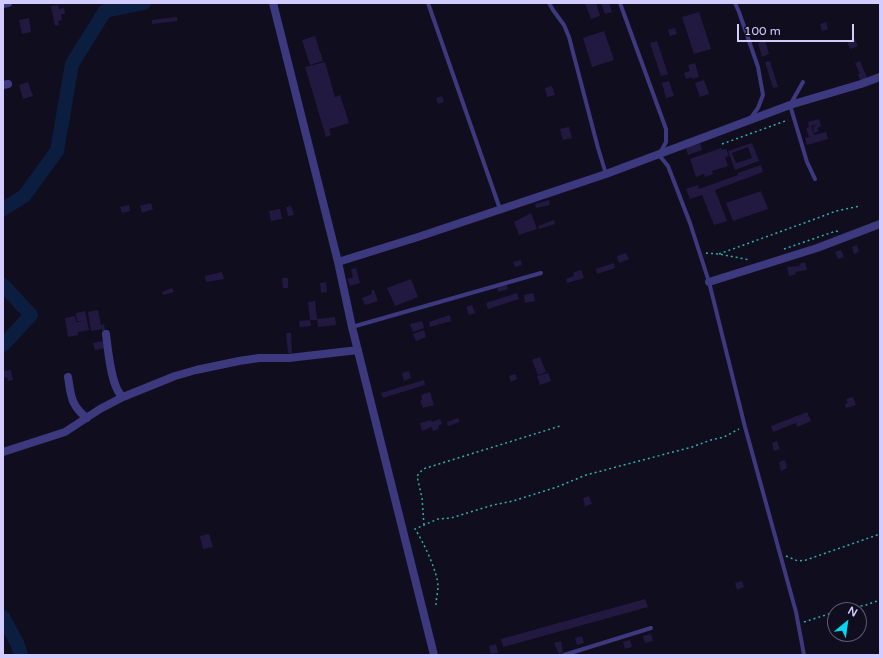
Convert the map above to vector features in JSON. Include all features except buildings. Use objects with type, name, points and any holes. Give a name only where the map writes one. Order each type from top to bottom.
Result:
[{"type":"street","points":[[3,4],[8,3]]},
{"type":"street","points":[[273,3],[434,655]]},
{"type":"street","points":[[338,262],[418,237],[606,174],[790,105],[880,77]]},
{"type":"street","points":[[710,282],[817,248],[880,224]]},
{"type":"street","points":[[106,334],[110,362],[116,387],[119,394],[123,397]]},
{"type":"street","points":[[3,452],[65,432],[100,409],[123,397],[175,376],[196,370],[259,358],[289,358],[358,350]]},
{"type":"street","points":[[68,377],[71,399],[78,411],[87,418]]},
{"type":"lane","points":[[428,3],[500,209]]},
{"type":"lane","points":[[549,3],[564,25],[569,37],[606,174]]},
{"type":"lane","points":[[620,3],[666,129],[666,142],[659,155],[668,166],[690,223],[710,282],[726,353],[798,624],[804,655]]},
{"type":"lane","points":[[735,3],[758,67],[763,95],[758,108],[749,121]]},
{"type":"lane","points":[[803,82],[790,105],[815,179]]},
{"type":"lane","points":[[352,327],[541,273]]},
{"type":"lane","points":[[564,655],[651,628]]},
{"type":"path","points":[[722,144],[794,118]]},
{"type":"path","points":[[719,254],[824,215],[860,206]]},
{"type":"path","points":[[781,251],[836,231],[849,236]]},
{"type":"path","points":[[700,253],[719,254],[753,260]]},
{"type":"path","points":[[424,525],[422,498],[417,476],[423,469],[560,426]]},
{"type":"path","points":[[436,605],[436,594],[438,587],[436,576],[420,537],[415,529],[438,519],[451,518],[557,487],[586,475],[692,447],[724,437],[730,432],[745,427]]},
{"type":"path","points":[[779,552],[798,561],[806,560],[880,534]]},
{"type":"path","points":[[867,605],[880,600]]},
{"type":"path","points":[[798,624],[827,615]]},
{"type":"waterway","points":[[3,209],[24,196],[57,151],[72,64],[105,11],[144,3]]},
{"type":"waterway","points":[[3,285],[31,315],[3,345]]},
{"type":"waterway","points":[[3,617],[17,643],[21,655]]}]
